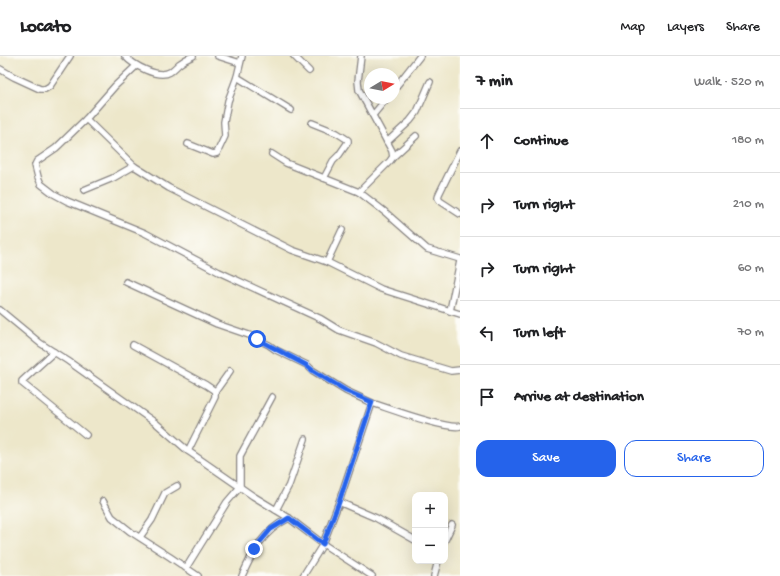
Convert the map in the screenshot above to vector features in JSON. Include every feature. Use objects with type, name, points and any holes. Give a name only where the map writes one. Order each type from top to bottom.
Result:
[{"type":"street","points":[[0,69],[40,89],[44,89],[50,86],[70,56]]},
{"type":"street","points":[[125,56],[136,66],[149,71],[164,74],[169,73],[179,64],[193,56]]},
{"type":"street","points":[[218,56],[240,63]]},
{"type":"street","points":[[188,144],[213,154],[217,153],[225,136],[224,122],[228,101],[237,77],[242,56]]},
{"type":"street","points":[[294,56],[309,70]]},
{"type":"street","points":[[361,56],[358,81],[359,90],[392,151],[393,157]]},
{"type":"street","points":[[400,81],[420,56]]},
{"type":"street","points":[[136,66],[115,86],[86,119],[56,148],[36,161],[35,165],[41,184],[54,194],[81,207],[145,233],[202,264],[321,319],[339,330],[376,343],[401,356],[451,371],[460,370]]},
{"type":"street","points":[[237,77],[290,110]]},
{"type":"street","points":[[387,142],[410,121],[417,112],[430,82]]},
{"type":"street","points":[[373,115],[382,104]]},
{"type":"street","points":[[86,119],[134,166],[169,188],[292,250],[327,262],[381,289],[460,314]]},
{"type":"street","points":[[312,123],[337,133],[348,140],[339,155],[333,161],[324,178]]},
{"type":"street","points":[[359,192],[416,136]]},
{"type":"street","points":[[460,151],[438,194],[438,198],[440,201],[460,214]]},
{"type":"street","points":[[272,154],[286,163],[359,192],[385,212],[426,249],[460,260],[450,311]]},
{"type":"street","points":[[84,190],[113,178],[134,166]]},
{"type":"street","points":[[327,262],[342,230]]},
{"type":"street","points":[[126,282],[216,324],[249,335],[270,345],[276,350],[306,365],[346,391],[372,402],[440,425],[460,426]]},
{"type":"street","points":[[0,310],[40,343],[156,424],[188,451],[240,487],[289,518],[366,574],[372,576]]},
{"type":"street","points":[[133,345],[206,385],[215,392]]},
{"type":"street","points":[[54,352],[28,375],[22,383],[86,435]]},
{"type":"street","points":[[188,451],[215,397],[215,392],[230,371]]},
{"type":"street","points":[[186,568],[227,502],[240,487],[240,456],[272,397]]},
{"type":"street","points":[[303,576],[323,544],[339,502],[372,402]]},
{"type":"street","points":[[276,510],[289,485],[305,440]]},
{"type":"street","points":[[140,538],[154,516],[165,493],[177,486]]},
{"type":"street","points":[[103,501],[112,517],[140,538],[198,576]]},
{"type":"street","points":[[339,502],[376,518],[412,538]]},
{"type":"street","points":[[242,576],[254,549],[266,534],[279,523],[289,518]]},
{"type":"street","points":[[448,534],[452,525]]},
{"type":"street","points":[[434,576],[437,564]]},
{"type":"route","points":[[254,549],[271,529],[289,518],[323,544],[339,502],[372,402],[346,391],[306,365],[257,339]]}]
